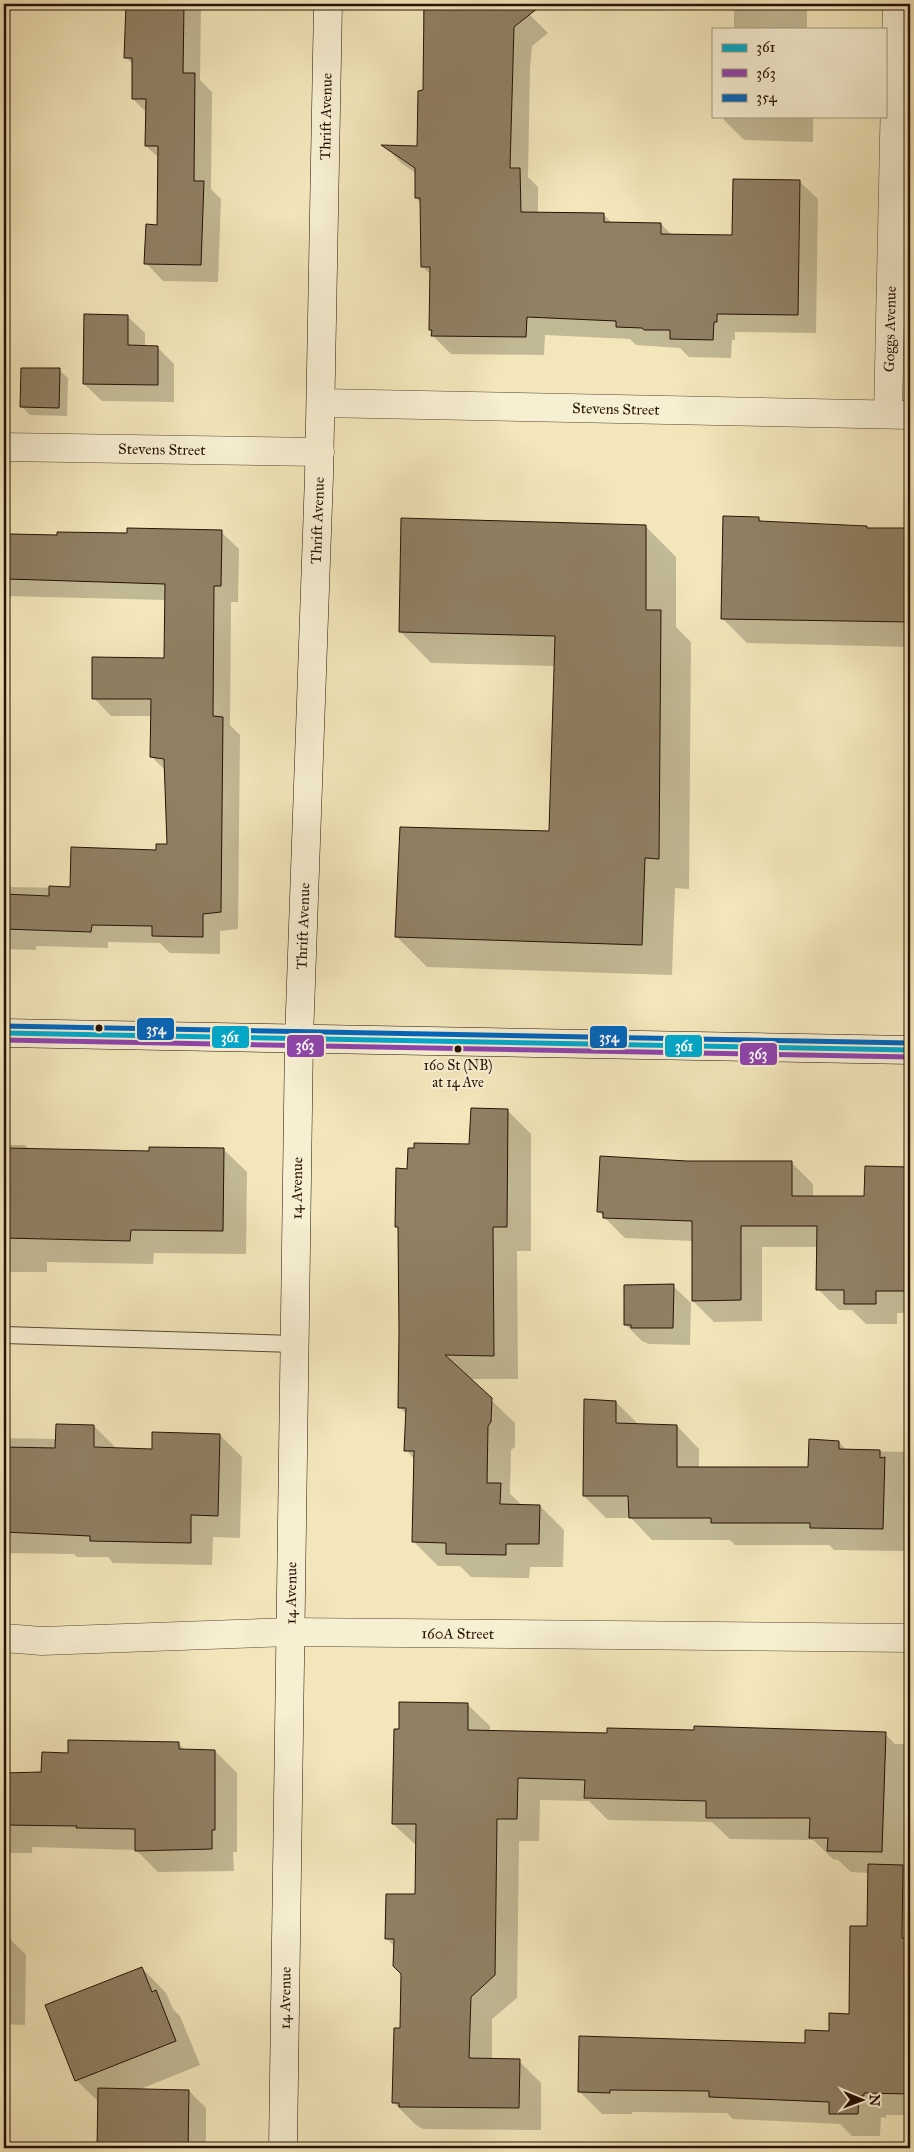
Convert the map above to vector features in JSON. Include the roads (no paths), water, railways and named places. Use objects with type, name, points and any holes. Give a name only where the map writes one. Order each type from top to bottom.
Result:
[{"type":"street","name":"Thrift Avenue","points":[[299,1039],[320,452],[328,4]]},
{"type":"street","name":"Goggs Avenue","points":[[897,4],[899,415]]},
{"type":"street","name":"Stevens Street","points":[[321,403],[899,415]]},
{"type":"street","name":"Stevens Street","points":[[4,446],[320,452]]},
{"type":"street","points":[[4,1033],[910,1050]]},
{"type":"street","name":"14 Avenue","points":[[283,2148],[299,1039]]},
{"type":"street","name":"160A Street","points":[[4,1638],[42,1641],[291,1632],[910,1638]]},
{"type":"lane","points":[[4,1335],[295,1344]]},
{"type":"place","name":"160 St (NB) at 14 Ave","points":[[458,1049]]}]
